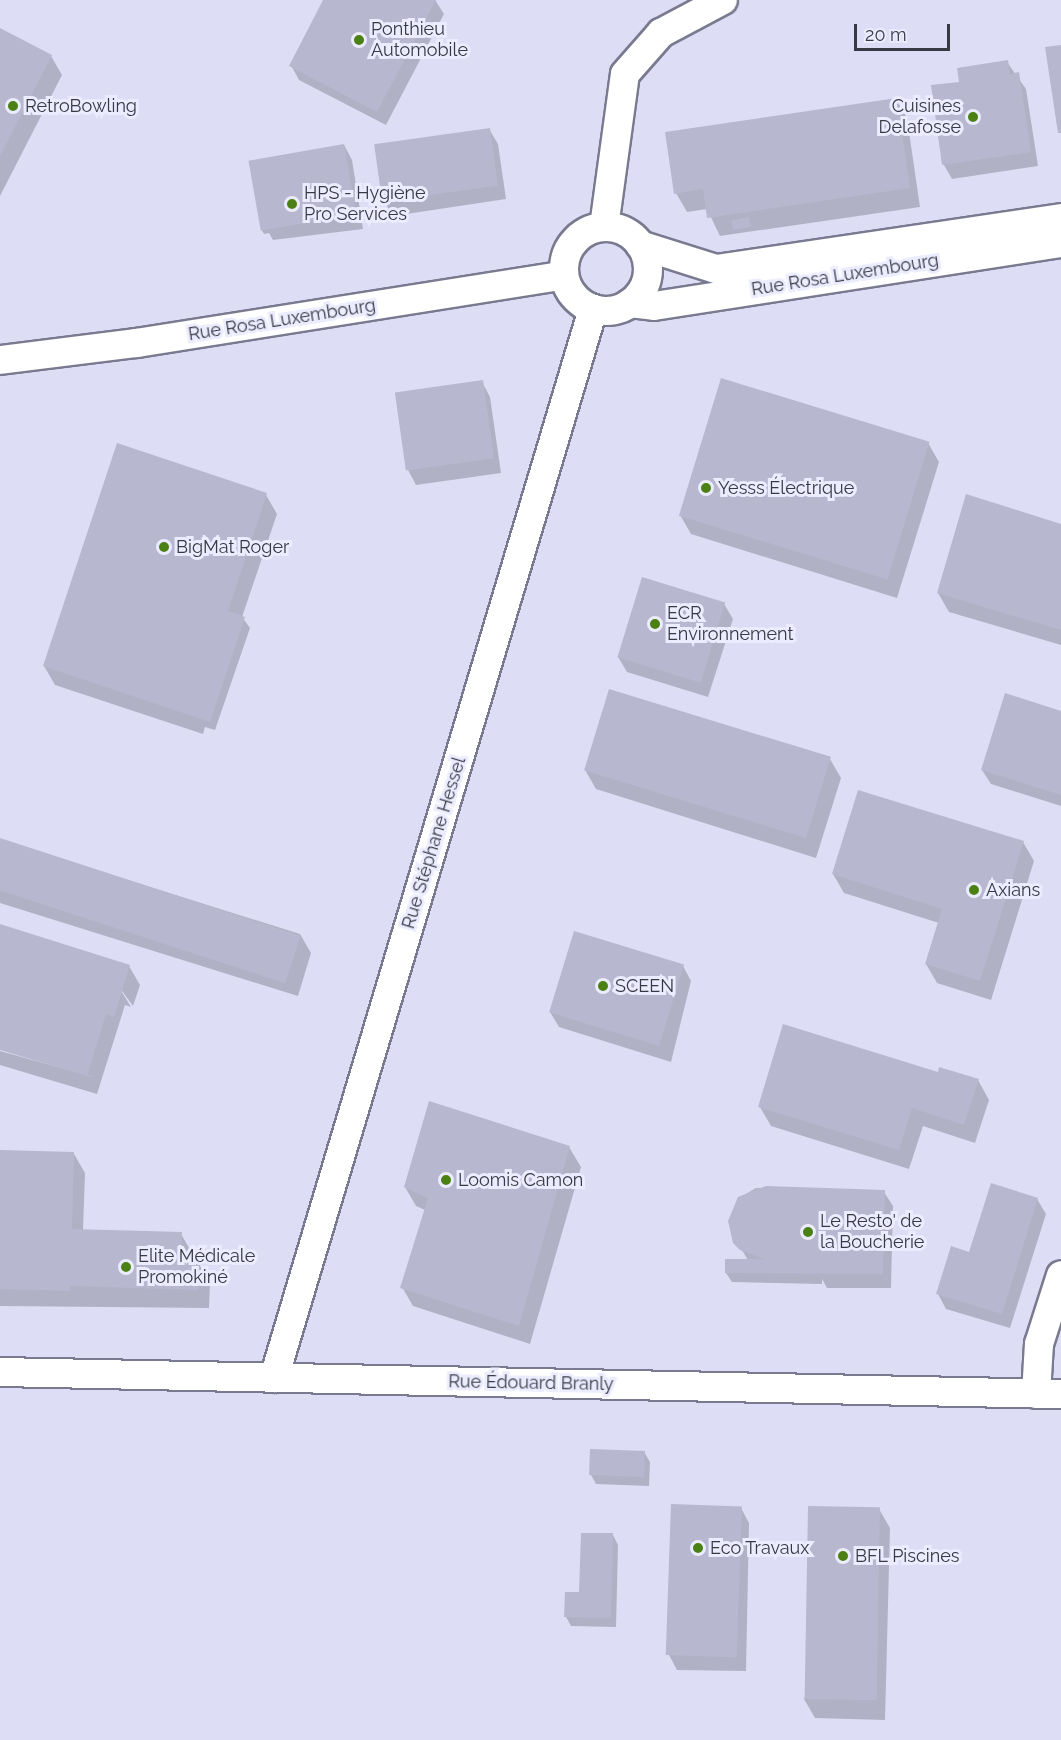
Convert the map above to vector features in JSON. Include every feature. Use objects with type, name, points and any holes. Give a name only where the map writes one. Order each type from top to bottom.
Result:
[{"type":"street","points":[[604,227],[625,74],[661,33],[723,0]]},
{"type":"street","name":"Rue Rosa Luxembourg","points":[[640,245],[716,269],[1061,218]]},
{"type":"street","points":[[604,227],[618,229],[640,245],[648,272],[645,284],[630,303],[606,311],[593,309],[574,296],[564,275],[569,248],[590,230],[604,227]]},
{"type":"street","name":"Rue Rosa Luxembourg","points":[[630,303],[654,306],[1061,243]]},
{"type":"street","name":"Rue Rosa Luxembourg","points":[[0,360],[137,343],[564,275]]},
{"type":"street","name":"Rue Stéphane Hessel","points":[[274,1377],[593,309]]},
{"type":"street","points":[[1048,1394],[1039,1344],[1061,1275]]},
{"type":"street","name":"Rue Édouard Branly","points":[[0,1372],[1048,1394]]},
{"type":"building","points":[[323,0],[436,0],[377,112],[289,66]]},
{"type":"building","name":"RetroBowling","points":[[0,28],[52,55],[0,156]]},
{"type":"building","points":[[1061,45],[1061,133],[1058,133],[1045,47]]},
{"type":"building","points":[[1008,60],[1010,74],[1019,72],[1031,152],[942,165],[931,85],[959,82],[957,68]]},
{"type":"building","points":[[897,98],[910,188],[707,218],[703,189],[674,194],[665,132]]},
{"type":"building","points":[[490,128],[498,185],[382,202],[374,144]]},
{"type":"building","points":[[344,144],[356,214],[261,231],[248,161]]},
{"type":"building","points":[[749,217],[751,227],[733,230],[731,220]]},
{"type":"building","points":[[721,378],[929,442],[887,579],[679,516]]},
{"type":"building","points":[[483,380],[494,458],[406,471],[395,392]]},
{"type":"building","points":[[117,443],[267,493],[228,611],[245,617],[210,722],[43,666]]},
{"type":"building","points":[[966,494],[1061,524],[1061,630],[937,593]]},
{"type":"building","points":[[642,577],[725,602],[701,683],[617,657]]},
{"type":"building","points":[[609,689],[831,757],[806,838],[584,770]]},
{"type":"building","points":[[1005,693],[1061,711],[1061,795],[981,770]]},
{"type":"building","points":[[858,790],[1024,841],[980,981],[925,964],[942,909],[832,874]]},
{"type":"building","points":[[0,838],[301,936],[285,983],[0,891]]},
{"type":"building","points":[[0,924],[130,965],[114,1017],[106,1014],[87,1076],[0,1050]]},
{"type":"building","points":[[574,931],[684,965],[659,1046],[549,1012]]},
{"type":"building","points":[[783,1024],[938,1072],[939,1067],[979,1079],[964,1125],[912,1108],[899,1150],[758,1107]]},
{"type":"building","points":[[429,1101],[570,1146],[519,1326],[400,1288],[428,1198],[404,1187]]},
{"type":"building","points":[[0,1150],[74,1152],[72,1229],[182,1232],[181,1262],[200,1262],[199,1290],[70,1286],[70,1291],[0,1289]]},
{"type":"building","points":[[991,1183],[1038,1198],[1002,1314],[936,1294],[951,1246],[969,1252]]},
{"type":"building","points":[[766,1186],[885,1190],[883,1274],[725,1273],[725,1259],[764,1259],[740,1250],[733,1243],[728,1221],[738,1197]]},
{"type":"building","points":[[590,1449],[645,1451],[644,1477],[589,1475]]},
{"type":"building","points":[[671,1504],[742,1506],[737,1657],[666,1655]]},
{"type":"building","points":[[808,1506],[880,1507],[877,1700],[805,1699]]},
{"type":"building","points":[[581,1533],[613,1533],[611,1618],[564,1617],[565,1592],[579,1592]]},
{"type":"place","name":"Ponthieu Automobile","points":[[359,40]]},
{"type":"place","name":"RetroBowling","points":[[13,106]]},
{"type":"place","name":"Cuisines Delafosse","points":[[973,117]]},
{"type":"place","name":"HPS - Hygiène Pro Services","points":[[292,204]]},
{"type":"place","name":"Yesss Électrique","points":[[706,488]]},
{"type":"place","name":"BigMat Roger","points":[[164,547]]},
{"type":"place","name":"ECR Environnement","points":[[655,624]]},
{"type":"place","name":"Axians","points":[[974,890]]},
{"type":"place","name":"SCEEN","points":[[603,986]]},
{"type":"place","name":"Loomis Camon","points":[[446,1180]]},
{"type":"place","name":"Le Resto' de la Boucherie","points":[[808,1232]]},
{"type":"place","name":"Elite Médicale Promokiné","points":[[126,1267]]},
{"type":"place","name":"Eco Travaux","points":[[698,1548]]},
{"type":"place","name":"BFL Piscines","points":[[843,1556]]}]
